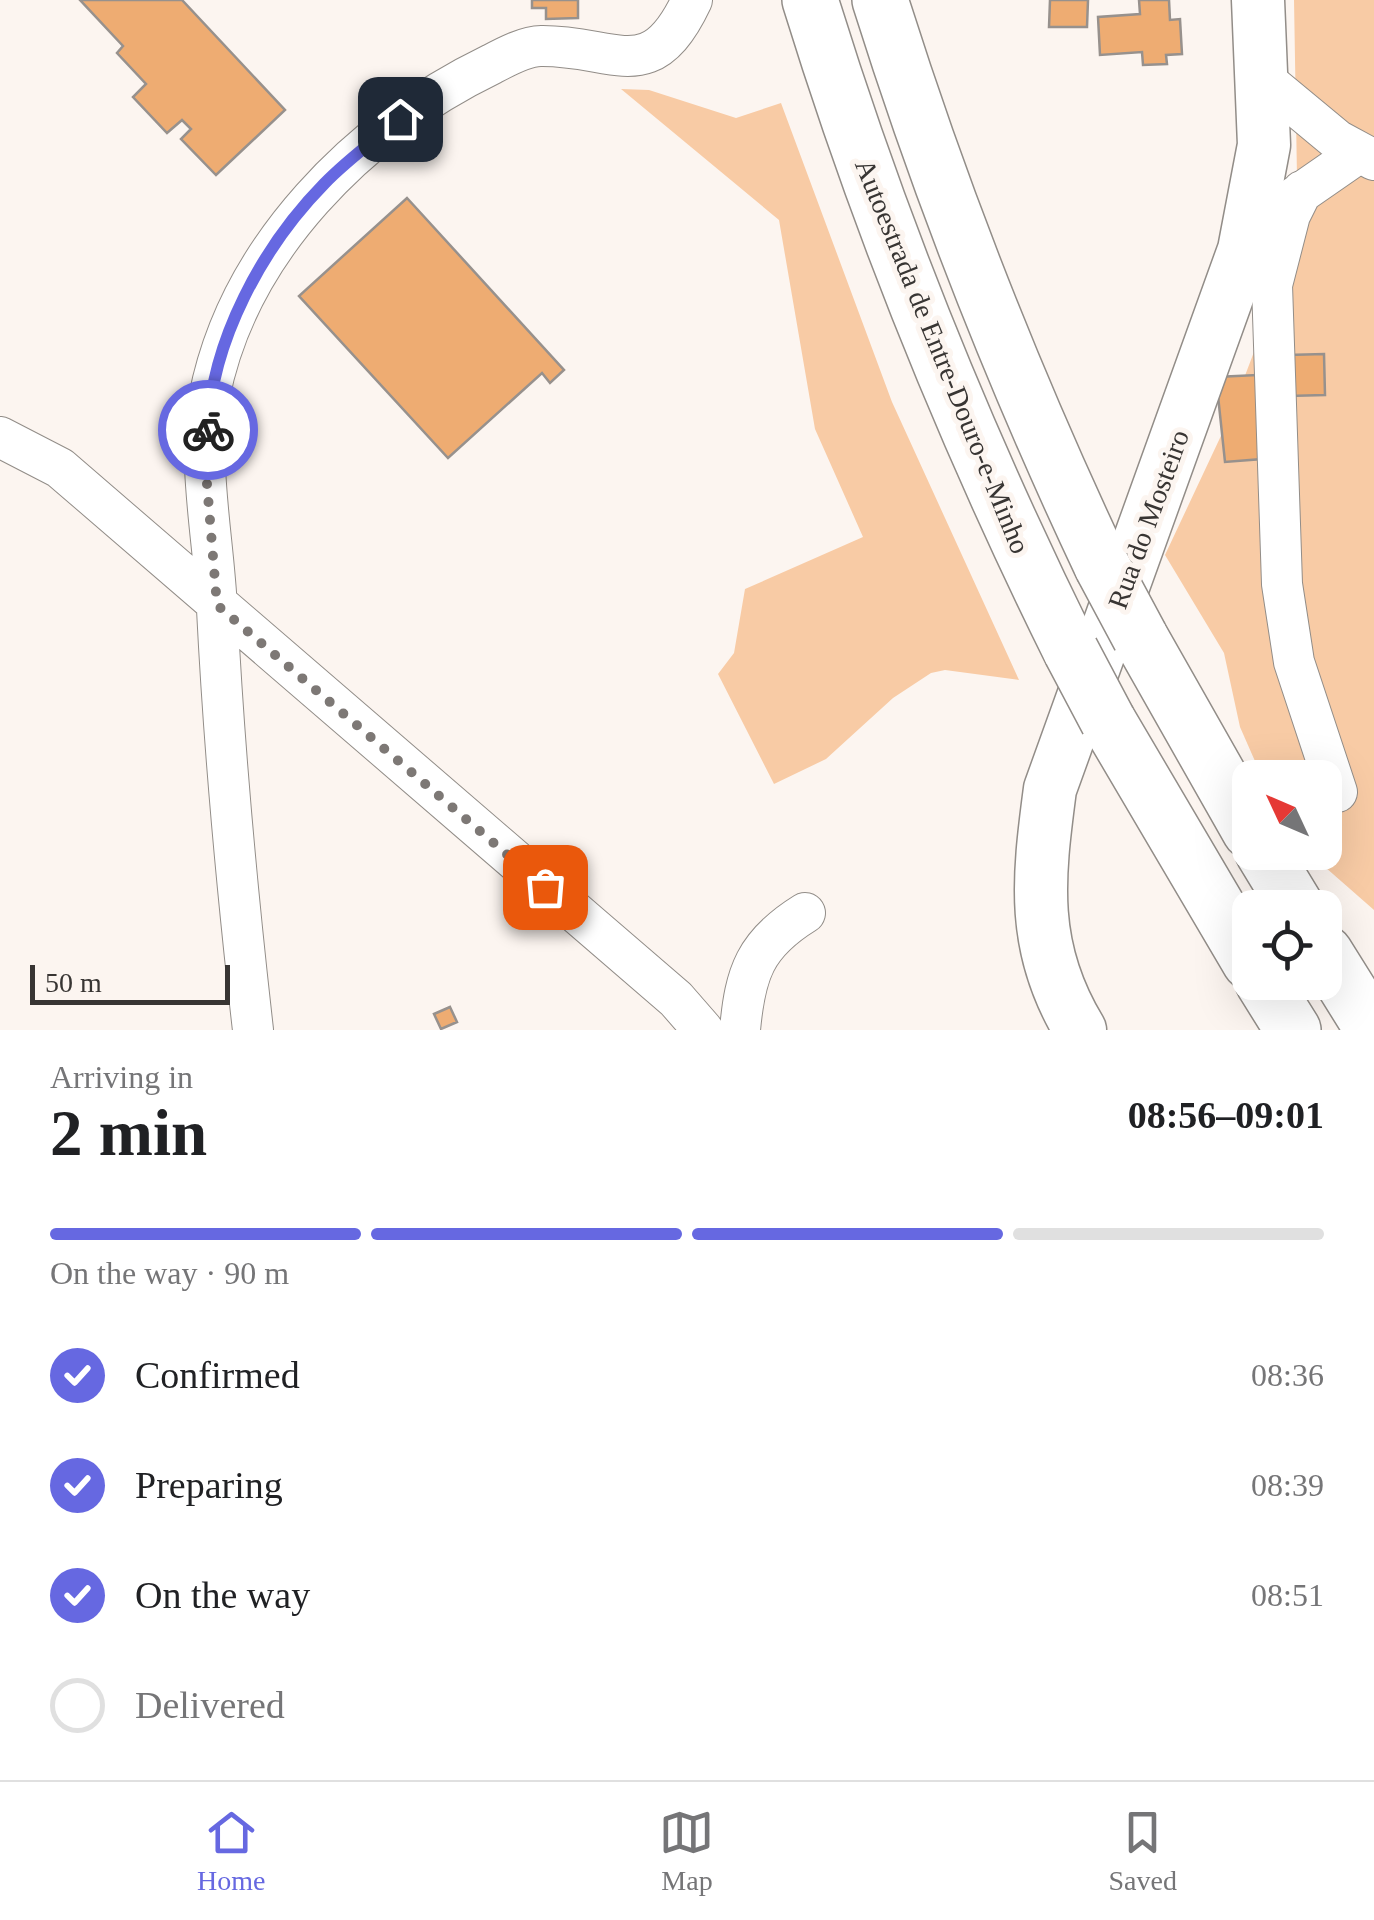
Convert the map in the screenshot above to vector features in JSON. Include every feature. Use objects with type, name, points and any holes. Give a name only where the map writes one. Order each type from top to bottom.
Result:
[{"type":"highway","name":"Autoestrada de Entre-Douro-e-Minho","points":[[810,0],[858,150],[957,405],[1108,722],[1232,932]]},
{"type":"highway","points":[[880,0],[927,144],[1005,349],[1102,566],[1232,799]]},
{"type":"highway","points":[[1342,980],[1373,1030]]},
{"type":"highway","points":[[1274,1000],[1293,1030]]},
{"type":"main road","name":"Rua do Mosteiro","points":[[1080,1030],[1044,951],[1038,878],[1050,789],[1244,250],[1264,146],[1258,0]]},
{"type":"street","points":[[253,1030],[220,690],[207,484],[209,398],[238,311],[265,259],[324,184],[426,97],[538,46],[632,60],[662,48],[679,28],[692,0]]},
{"type":"street","points":[[1261,77],[1356,151]]},
{"type":"street","points":[[1264,146],[1299,164],[1356,151]]},
{"type":"street","points":[[1244,250],[1264,225],[1302,191],[1356,151]]},
{"type":"street","points":[[1302,191],[1290,215],[1272,285],[1282,584],[1294,662],[1326,760]]},
{"type":"street","points":[[0,437],[60,468],[676,999],[703,1030]]},
{"type":"street","points":[[740,1030],[748,973],[779,929],[805,913]]},
{"type":"shaded area","points":[[1294,0],[1374,0],[1374,910],[1328,870],[1342,870],[1342,760],[1255,760],[1240,727],[1224,653],[1165,555],[1227,423],[1298,236]]},
{"type":"shaded area","points":[[621,89],[649,90],[736,118],[781,103],[892,402],[1019,680],[945,670],[931,673],[893,698],[826,759],[774,784],[718,674],[734,653],[745,589],[863,537],[815,429],[779,220]]},
{"type":"building","points":[[80,0],[182,0],[285,110],[216,175],[181,139],[191,129],[182,120],[167,133],[133,97],[146,84],[117,53],[123,46]]},
{"type":"building","points":[[532,0],[578,0],[578,18],[546,19],[546,8],[532,8]]},
{"type":"building","points":[[1050,0],[1088,0],[1087,27],[1049,27]]},
{"type":"building","points":[[1139,0],[1169,0],[1170,20],[1180,19],[1182,54],[1166,55],[1167,64],[1143,65],[1142,52],[1100,55],[1098,17],[1140,14]]},
{"type":"building","points":[[407,198],[564,370],[550,383],[542,373],[448,458],[299,296]]},
{"type":"building","points":[[1324,354],[1325,395],[1288,396],[1287,355]]},
{"type":"building","points":[[1257,375],[1262,459],[1225,462],[1216,377]]},
{"type":"building","points":[[450,1007],[457,1022],[441,1029],[434,1014]]},
{"type":"way so far","points":[[208,430],[207,484],[217,605],[545,887]]},
{"type":"route","points":[[208,430],[209,398],[238,311],[265,259],[324,184],[400,119]]}]
